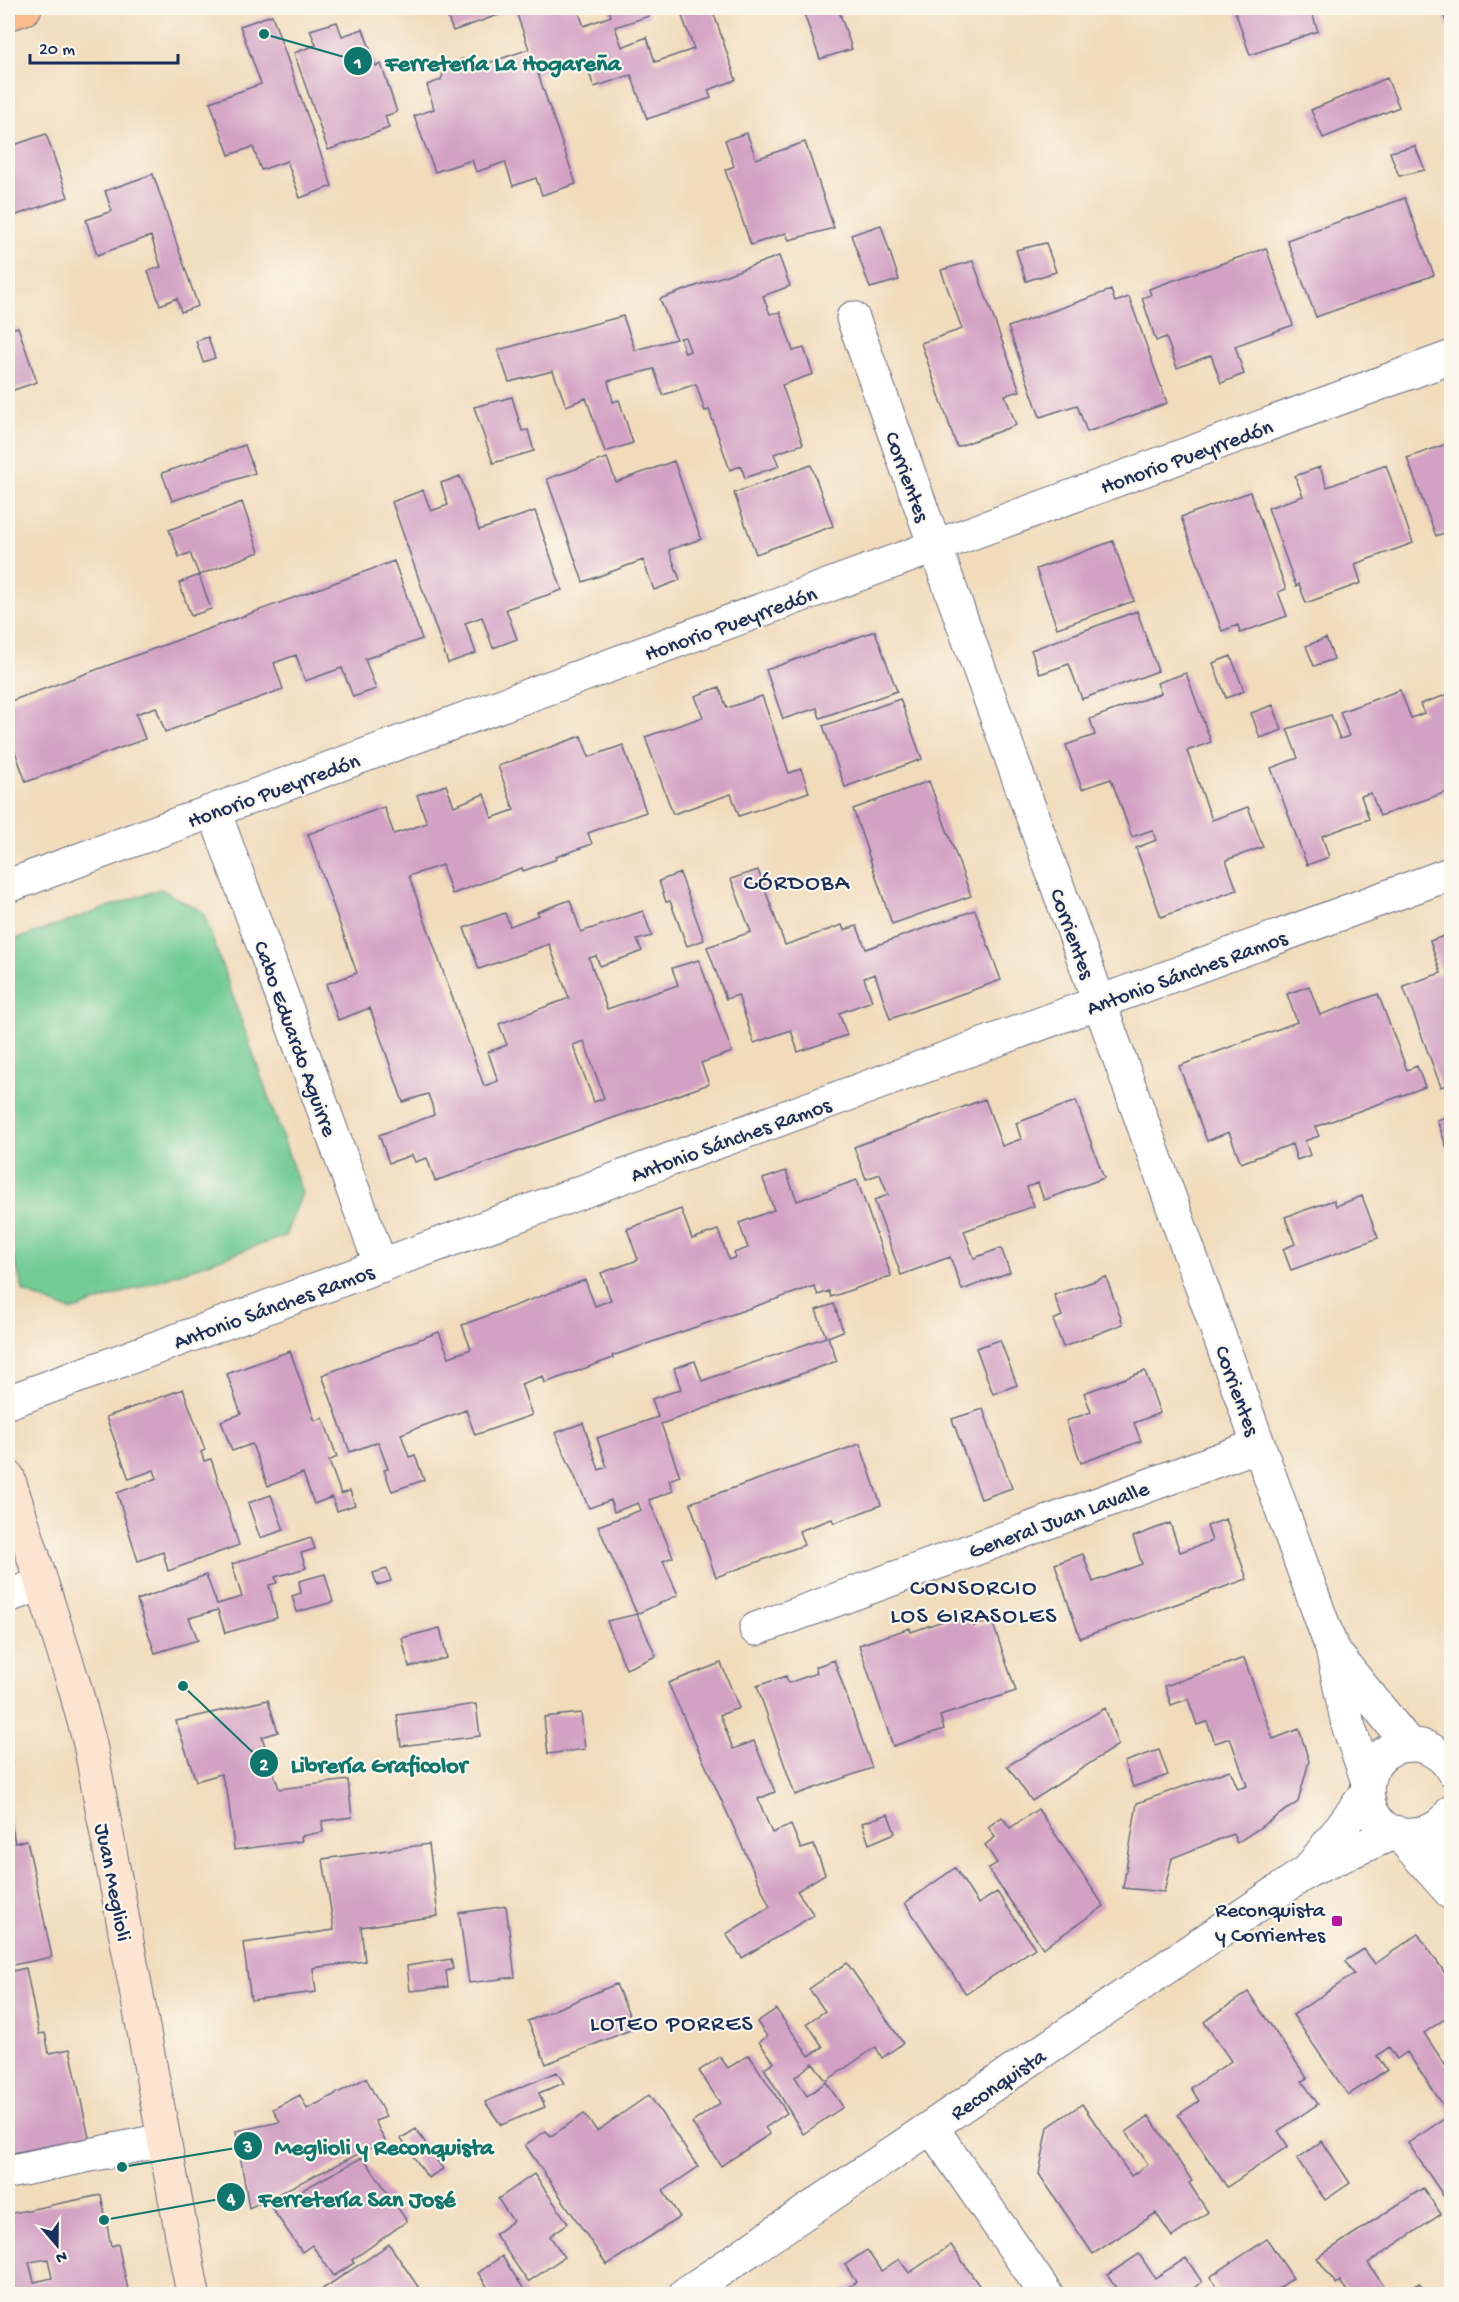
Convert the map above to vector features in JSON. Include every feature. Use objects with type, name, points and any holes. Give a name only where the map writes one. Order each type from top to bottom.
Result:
[{"type":"main road","points":[[8,14],[25,8]]},
{"type":"main road","name":"Juan Meglioli","points":[[8,1477],[75,1688],[90,1744],[193,2295]]},
{"type":"street","name":"Corrientes","points":[[853,318],[1332,1649],[1348,1725],[1367,1786],[1368,1806],[1375,1818],[1397,1833]]},
{"type":"street","name":"Honorio Pueyrredón","points":[[8,886],[1452,357]]},
{"type":"street","name":"Cabo Eduardo Aguirre","points":[[214,811],[381,1266]]},
{"type":"street","name":"Antonio Sánches Ramos","points":[[8,1402],[1452,873]]},
{"type":"street","name":"General Juan Lavalle","points":[[756,1629],[1259,1445]]},
{"type":"street","points":[[8,1596],[42,1584]]},
{"type":"street","name":"Corrientes","points":[[1332,1649],[1429,1741],[1452,1770]]},
{"type":"street","name":"Reconquista","points":[[1308,1871],[1367,1786],[1378,1759],[1397,1747],[1429,1741]]},
{"type":"street","points":[[1447,1816],[1452,1874]]},
{"type":"street","name":"Reconquista","points":[[685,2295],[1308,1871],[1397,1833],[1418,1834],[1436,1828],[1447,1816]]},
{"type":"street","points":[[1397,1833],[1452,1894]]},
{"type":"street","points":[[932,2128],[1046,2295]]},
{"type":"street","points":[[8,2172],[164,2140]]},
{"type":"green space","points":[[160,889],[203,912],[302,1193],[285,1236],[71,1311],[24,1292],[8,1241],[8,942]]},
{"type":"building","points":[[444,8],[577,8],[584,26],[611,16],[608,8],[646,8],[649,16],[615,27],[622,47],[647,37],[655,62],[694,49],[679,8],[712,8],[736,80],[708,90],[711,98],[647,119],[631,75],[594,87],[584,58],[538,74],[576,184],[542,195],[536,178],[513,186],[505,162],[476,172],[472,160],[435,172],[414,116],[434,109],[427,85],[441,80],[444,70],[462,59],[480,66],[529,49],[515,9],[453,31]]},
{"type":"building","points":[[802,8],[838,8],[852,49],[820,59]]},
{"type":"building","points":[[1234,8],[1310,8],[1318,31],[1250,55]]},
{"type":"building","points":[[1441,8],[1452,8],[1452,34],[1451,34]]},
{"type":"building","points":[[272,15],[332,186],[300,198],[287,161],[261,170],[253,147],[229,155],[210,102],[261,84],[240,26]]},
{"type":"building","points":[[337,22],[342,36],[363,29],[376,66],[381,64],[397,112],[385,116],[389,128],[328,150],[294,53],[316,45],[310,30]]},
{"type":"building","points":[[1387,78],[1399,107],[1323,138],[1311,110]]},
{"type":"building","points":[[747,133],[756,159],[805,142],[834,228],[789,240],[786,233],[751,245],[725,170],[734,166],[725,140]]},
{"type":"building","points":[[46,134],[68,197],[8,218],[8,147]]},
{"type":"building","points":[[1415,146],[1425,170],[1399,176],[1390,152]]},
{"type":"building","points":[[153,174],[198,306],[181,312],[177,298],[160,305],[148,271],[161,267],[151,236],[97,255],[86,220],[112,211],[105,191]]},
{"type":"building","points":[[1405,198],[1434,275],[1316,317],[1287,240]]},
{"type":"building","points":[[881,225],[899,280],[870,288],[851,235]]},
{"type":"building","points":[[1046,243],[1056,272],[1026,281],[1016,250]]},
{"type":"building","points":[[1266,248],[1293,325],[1235,346],[1244,374],[1221,383],[1211,355],[1177,368],[1166,337],[1156,341],[1142,298],[1151,295],[1149,289]]},
{"type":"building","points":[[779,256],[790,286],[763,296],[770,314],[780,312],[793,351],[804,348],[813,374],[782,385],[803,444],[774,454],[779,466],[745,478],[741,466],[730,470],[709,410],[705,411],[696,384],[663,395],[654,369],[608,381],[613,402],[619,400],[633,443],[605,452],[586,398],[566,406],[553,371],[509,382],[498,350],[623,316],[635,350],[676,339],[660,299]],"holes":[[[685,337],[690,351],[685,353],[680,338]]]},
{"type":"building","points":[[973,261],[1020,391],[1005,395],[1016,425],[957,447],[921,343],[962,329],[941,270]]},
{"type":"building","points":[[1111,290],[1115,302],[1129,297],[1167,403],[1087,432],[1077,405],[1040,417],[1008,327]]},
{"type":"building","points":[[18,327],[37,382],[8,392],[8,330]]},
{"type":"building","points":[[208,337],[215,358],[203,362],[196,341]]},
{"type":"building","points":[[512,397],[522,431],[528,430],[534,451],[493,463],[474,407]]},
{"type":"building","points":[[1452,442],[1452,530],[1436,536],[1407,458]]},
{"type":"building","points":[[245,445],[255,473],[172,501],[162,473]]},
{"type":"building","points":[[607,458],[616,482],[674,461],[701,539],[669,550],[680,580],[654,590],[643,560],[583,582],[547,479]]},
{"type":"building","points":[[811,465],[833,526],[756,554],[734,493]]},
{"type":"building","points":[[1386,465],[1413,543],[1355,564],[1361,583],[1306,603],[1299,584],[1296,586],[1268,508],[1303,496],[1295,476],[1320,467],[1327,487]]},
{"type":"building","points":[[460,476],[479,530],[535,511],[562,590],[506,609],[517,639],[493,648],[482,617],[465,623],[476,653],[448,663],[392,502],[423,490],[431,511],[448,505],[441,483]]},
{"type":"building","points":[[1250,492],[1286,589],[1278,592],[1287,616],[1240,633],[1238,625],[1222,631],[1181,517]]},
{"type":"building","points":[[242,502],[259,552],[199,575],[190,553],[179,557],[169,530]]},
{"type":"building","points":[[1113,541],[1134,601],[1057,628],[1036,569]]},
{"type":"building","points":[[394,561],[422,639],[365,659],[376,689],[353,697],[342,668],[305,681],[296,655],[274,663],[283,689],[165,732],[156,707],[136,714],[145,739],[26,782],[8,732],[8,702]]},
{"type":"building","points":[[199,575],[211,609],[191,616],[179,583]]},
{"type":"building","points":[[1137,611],[1158,671],[1082,699],[1069,664],[1040,674],[1031,650]]},
{"type":"building","points":[[875,631],[897,691],[820,718],[817,708],[783,719],[766,670]]},
{"type":"building","points":[[1326,638],[1334,659],[1314,666],[1306,646]]},
{"type":"building","points":[[1231,656],[1244,691],[1226,698],[1213,663]]},
{"type":"building","points":[[1186,673],[1211,742],[1187,751],[1212,820],[1248,807],[1263,847],[1226,860],[1237,890],[1161,917],[1136,848],[1156,840],[1152,830],[1132,837],[1111,779],[1082,789],[1066,745],[1095,735],[1090,719],[1161,693],[1157,683]]},
{"type":"building","points":[[719,687],[727,708],[762,696],[789,773],[801,769],[809,792],[739,816],[731,794],[673,814],[645,737],[703,717],[695,696]]},
{"type":"building","points":[[1400,690],[1411,718],[1424,713],[1420,704],[1452,693],[1452,790],[1380,816],[1371,793],[1361,796],[1369,819],[1322,836],[1329,857],[1307,865],[1271,768],[1298,758],[1287,729],[1331,715],[1340,739],[1349,736],[1340,712]]},
{"type":"building","points":[[900,699],[922,759],[845,787],[823,726]]},
{"type":"building","points":[[1273,705],[1282,730],[1260,738],[1251,713]]},
{"type":"building","points":[[581,736],[589,757],[623,745],[646,812],[588,833],[592,844],[556,857],[557,859],[523,871],[522,868],[452,894],[442,865],[409,876],[484,1086],[498,1081],[488,1052],[507,1045],[499,1024],[569,998],[549,944],[479,969],[464,928],[505,913],[510,926],[539,915],[537,912],[570,900],[581,932],[643,911],[652,936],[637,940],[642,951],[632,955],[600,966],[596,956],[589,958],[607,1009],[678,985],[672,968],[699,960],[732,1052],[701,1063],[709,1084],[435,1181],[427,1158],[415,1162],[412,1155],[389,1163],[379,1135],[434,1115],[432,1105],[428,1094],[403,1102],[370,1008],[338,1020],[326,984],[357,973],[308,834],[384,807],[394,834],[427,823],[417,795],[446,785],[454,806],[484,794],[492,818],[514,810],[498,766]],"holes":[[[584,1041],[604,1098],[594,1102],[573,1045]]]},
{"type":"building","points":[[929,781],[971,896],[892,924],[853,809]]},
{"type":"building","points":[[758,870],[785,945],[842,925],[844,930],[857,926],[866,949],[975,910],[1001,980],[890,1019],[875,974],[864,978],[872,1001],[839,1013],[847,1035],[798,1052],[791,1030],[754,1043],[738,995],[726,999],[707,947],[751,932],[731,879]]},
{"type":"building","points":[[680,873],[704,940],[687,946],[670,901],[666,902],[659,881]]},
{"type":"building","points":[[1452,933],[1452,1083],[1441,1087],[1403,986],[1441,973],[1430,941]]},
{"type":"building","points":[[1309,986],[1320,1015],[1378,994],[1407,1070],[1417,1066],[1425,1087],[1315,1127],[1319,1136],[1305,1141],[1310,1155],[1297,1160],[1292,1144],[1241,1163],[1229,1132],[1207,1141],[1179,1066],[1297,1022],[1287,994]]},
{"type":"building","points":[[985,1099],[1002,1146],[1021,1139],[1016,1123],[1076,1101],[1104,1178],[1044,1200],[1038,1183],[1027,1187],[1034,1206],[964,1231],[974,1258],[1001,1248],[1010,1272],[962,1290],[950,1257],[901,1275],[874,1200],[888,1195],[880,1174],[866,1179],[854,1147]]},
{"type":"building","points":[[1452,1115],[1452,1159],[1451,1159],[1437,1120]]},
{"type":"building","points":[[786,1171],[797,1201],[857,1180],[891,1276],[831,1297],[829,1291],[818,1295],[814,1286],[612,1356],[613,1358],[545,1383],[543,1376],[521,1384],[532,1415],[475,1435],[466,1410],[401,1434],[409,1457],[415,1455],[424,1480],[392,1491],[384,1470],[388,1469],[378,1442],[350,1452],[322,1375],[439,1332],[449,1357],[471,1349],[462,1325],[585,1280],[595,1306],[611,1300],[601,1273],[638,1260],[627,1229],[681,1209],[692,1239],[718,1230],[729,1260],[736,1257],[734,1253],[748,1248],[739,1223],[774,1210],[763,1179]]},
{"type":"building","points":[[1362,1196],[1378,1238],[1291,1270],[1283,1249],[1295,1244],[1285,1217],[1334,1200],[1336,1206]]},
{"type":"building","points":[[1106,1277],[1123,1324],[1063,1347],[1053,1320],[1062,1316],[1054,1295]]},
{"type":"building","points":[[834,1304],[843,1331],[828,1337],[837,1361],[661,1424],[680,1476],[669,1480],[673,1491],[649,1500],[673,1557],[663,1561],[678,1595],[637,1614],[598,1526],[641,1510],[638,1503],[614,1512],[611,1500],[589,1508],[555,1433],[583,1423],[599,1470],[607,1467],[597,1438],[658,1417],[652,1399],[681,1389],[674,1368],[695,1361],[702,1381],[826,1337],[816,1310]]},
{"type":"building","points":[[1000,1340],[1017,1385],[993,1394],[976,1348]]},
{"type":"building","points":[[290,1351],[315,1421],[323,1418],[337,1457],[329,1461],[341,1494],[350,1491],[355,1505],[337,1511],[332,1497],[314,1504],[303,1473],[268,1486],[252,1444],[232,1451],[221,1421],[241,1414],[227,1374]]},
{"type":"building","points":[[1145,1371],[1160,1413],[1134,1423],[1141,1441],[1081,1463],[1066,1421],[1091,1412],[1084,1393]]},
{"type":"building","points":[[183,1389],[205,1450],[201,1452],[204,1461],[211,1459],[239,1545],[168,1571],[163,1552],[138,1561],[117,1493],[157,1478],[154,1470],[129,1479],[106,1417]]},
{"type":"building","points":[[983,1409],[1012,1488],[981,1499],[952,1419]]},
{"type":"building","points":[[860,1444],[881,1505],[834,1523],[832,1519],[799,1531],[804,1545],[716,1577],[690,1503]]},
{"type":"building","points":[[271,1495],[284,1530],[260,1538],[248,1503]]},
{"type":"building","points":[[1226,1519],[1247,1579],[1080,1638],[1055,1564],[1083,1554],[1093,1582],[1142,1564],[1133,1537],[1170,1523],[1180,1552],[1212,1541],[1207,1526]]},
{"type":"building","points":[[311,1538],[315,1549],[301,1553],[306,1568],[275,1577],[277,1583],[269,1585],[277,1618],[225,1633],[218,1610],[189,1618],[198,1640],[155,1653],[137,1600],[206,1575],[217,1604],[242,1597],[232,1564]]},
{"type":"building","points":[[387,1569],[391,1581],[377,1585],[373,1573]]},
{"type":"building","points":[[325,1574],[333,1602],[297,1612],[292,1596],[301,1593],[299,1581]]},
{"type":"building","points":[[969,1612],[974,1626],[992,1621],[1016,1691],[940,1716],[944,1729],[893,1746],[859,1645],[910,1628],[911,1632]]},
{"type":"building","points":[[637,1614],[656,1656],[626,1669],[607,1621]]},
{"type":"building","points":[[440,1628],[447,1658],[409,1667],[402,1638]]},
{"type":"building","points":[[1244,1658],[1273,1739],[1299,1729],[1309,1761],[1298,1802],[1237,1843],[1233,1834],[1172,1858],[1164,1892],[1123,1888],[1137,1803],[1230,1770],[1238,1789],[1247,1786],[1230,1738],[1215,1743],[1207,1722],[1197,1725],[1188,1699],[1171,1705],[1165,1686]]},
{"type":"building","points":[[834,1660],[872,1768],[795,1795],[757,1686],[786,1676],[788,1683],[817,1673],[815,1667]]},
{"type":"building","points":[[721,1663],[739,1708],[720,1715],[733,1749],[754,1741],[775,1792],[758,1799],[772,1833],[791,1825],[801,1849],[814,1845],[825,1874],[797,1891],[814,1915],[742,1958],[726,1934],[770,1907],[668,1683]]},
{"type":"building","points":[[268,1700],[278,1732],[262,1737],[279,1789],[348,1780],[352,1817],[322,1821],[323,1832],[301,1836],[302,1841],[234,1850],[228,1796],[221,1774],[196,1781],[176,1721]]},
{"type":"building","points":[[476,1704],[480,1736],[401,1746],[397,1715]]},
{"type":"building","points":[[1105,1708],[1118,1745],[1032,1801],[1007,1766]]},
{"type":"building","points":[[581,1713],[585,1749],[548,1754],[544,1717]]},
{"type":"building","points":[[8,1749],[12,1764],[8,1765]]},
{"type":"building","points":[[1159,1750],[1168,1775],[1133,1787],[1124,1762]]},
{"type":"building","points":[[1038,1809],[1104,1906],[1043,1948],[988,1869],[997,1863],[985,1845],[995,1837],[988,1827],[1002,1817],[1010,1828]]},
{"type":"building","points":[[9,1812],[15,1843],[27,1840],[52,1957],[8,1966]]},
{"type":"building","points":[[888,1814],[895,1833],[869,1844],[862,1823]]},
{"type":"building","points":[[429,1844],[438,1916],[361,1927],[365,1961],[313,1968],[316,1992],[251,2000],[243,1943],[334,1930],[323,1859]]},
{"type":"building","points":[[955,1868],[978,1904],[997,1892],[1035,1948],[966,1994],[905,1903]]},
{"type":"building","points":[[506,1906],[515,1977],[469,1983],[459,1913]]},
{"type":"building","points":[[1418,1934],[1452,1983],[1452,2014],[1424,2033],[1445,2065],[1452,2061],[1452,2214],[1448,2209],[1451,2207],[1408,2143],[1450,2115],[1407,2052],[1397,2059],[1389,2047],[1377,2056],[1387,2070],[1348,2095],[1293,2015],[1354,1974],[1345,1961],[1364,1949],[1375,1964]]},
{"type":"building","points":[[451,1959],[453,1969],[446,1971],[448,1987],[410,1991],[407,1966]]},
{"type":"building","points":[[847,1963],[903,2043],[882,2058],[876,2047],[826,2081],[813,2063],[795,2077],[807,2096],[826,2082],[843,2107],[803,2134],[764,2068],[774,2062],[759,2042],[767,2036],[757,2022],[776,2009],[809,2056],[823,2047],[807,2023],[825,2011],[809,1989]]},
{"type":"building","points":[[26,1968],[39,2034],[45,2033],[49,2053],[70,2049],[89,2138],[8,2154],[8,1972]]},
{"type":"building","points":[[616,1984],[635,2028],[546,2064],[528,2021]]},
{"type":"building","points":[[1248,1992],[1307,2078],[1302,2081],[1318,2104],[1278,2131],[1288,2146],[1227,2187],[1178,2115],[1199,2101],[1191,2088],[1231,2061],[1204,2022]]},
{"type":"building","points":[[749,2055],[787,2113],[765,2128],[770,2134],[721,2166],[692,2123],[720,2103],[699,2071],[720,2057],[728,2068]]},
{"type":"building","points":[[557,2072],[564,2083],[539,2093],[545,2107],[501,2125],[485,2102]]},
{"type":"building","points":[[366,2078],[386,2117],[375,2121],[385,2141],[249,2208],[236,2131],[280,2122],[273,2109],[300,2095],[307,2109]]},
{"type":"building","points":[[649,2095],[698,2167],[663,2191],[680,2217],[607,2265],[525,2145],[546,2131],[551,2136],[584,2114],[597,2131]]},
{"type":"building","points":[[1082,2104],[1131,2176],[1148,2164],[1126,2132],[1149,2116],[1192,2181],[1189,2183],[1208,2212],[1172,2237],[1156,2213],[1093,2254],[1039,2174],[1048,2127]]},
{"type":"building","points":[[416,2129],[443,2169],[428,2178],[401,2138]]},
{"type":"building","points":[[1322,2141],[1350,2183],[1325,2200],[1297,2159]]},
{"type":"building","points":[[363,2157],[407,2221],[352,2260],[354,2263],[334,2276],[312,2245],[302,2252],[271,2207]]},
{"type":"building","points":[[534,2174],[568,2223],[550,2236],[564,2257],[528,2282],[495,2234],[513,2221],[498,2199]]},
{"type":"building","points":[[1423,2188],[1441,2214],[1368,2263],[1389,2294],[1349,2294],[1340,2281],[1336,2284],[1317,2258]]},
{"type":"building","points":[[101,2195],[111,2246],[118,2244],[129,2294],[8,2294],[8,2214]],"holes":[[[48,2259],[52,2278],[34,2282],[29,2262]]]},
{"type":"building","points":[[1267,2239],[1293,2278],[1271,2294],[1222,2294],[1210,2277]]},
{"type":"building","points":[[389,2244],[423,2294],[315,2294],[362,2263]]},
{"type":"building","points":[[951,2245],[985,2294],[838,2294],[856,2282],[845,2265],[867,2250],[881,2271],[899,2259],[909,2273]]},
{"type":"building","points":[[1139,2254],[1155,2278],[1186,2258],[1202,2282],[1185,2294],[1120,2294],[1107,2275]]},
{"type":"building","points":[[502,2256],[527,2294],[492,2294],[478,2273]]},
{"type":"building","points":[[1419,2283],[1427,2294],[1402,2294]]},
{"type":"place","name":"Ferretería La Hogareña","points":[[264,34]]},
{"type":"place","name":"Librería Graficolor","points":[[183,1686]]},
{"type":"place","name":"Reconquista y Corrientes","points":[[1337,1921]]},
{"type":"place","name":"Meglioli y Reconquista","points":[[122,2167]]},
{"type":"place","name":"Ferretería San José","points":[[104,2220]]},
{"type":"district","name":"CÓRDOBA","points":[[797,881]]},
{"type":"district","name":"CONSORCIO LOS GIRASOLES","points":[[974,1600]]},
{"type":"district","name":"LOTEO PORRES","points":[[672,2022]]}]
